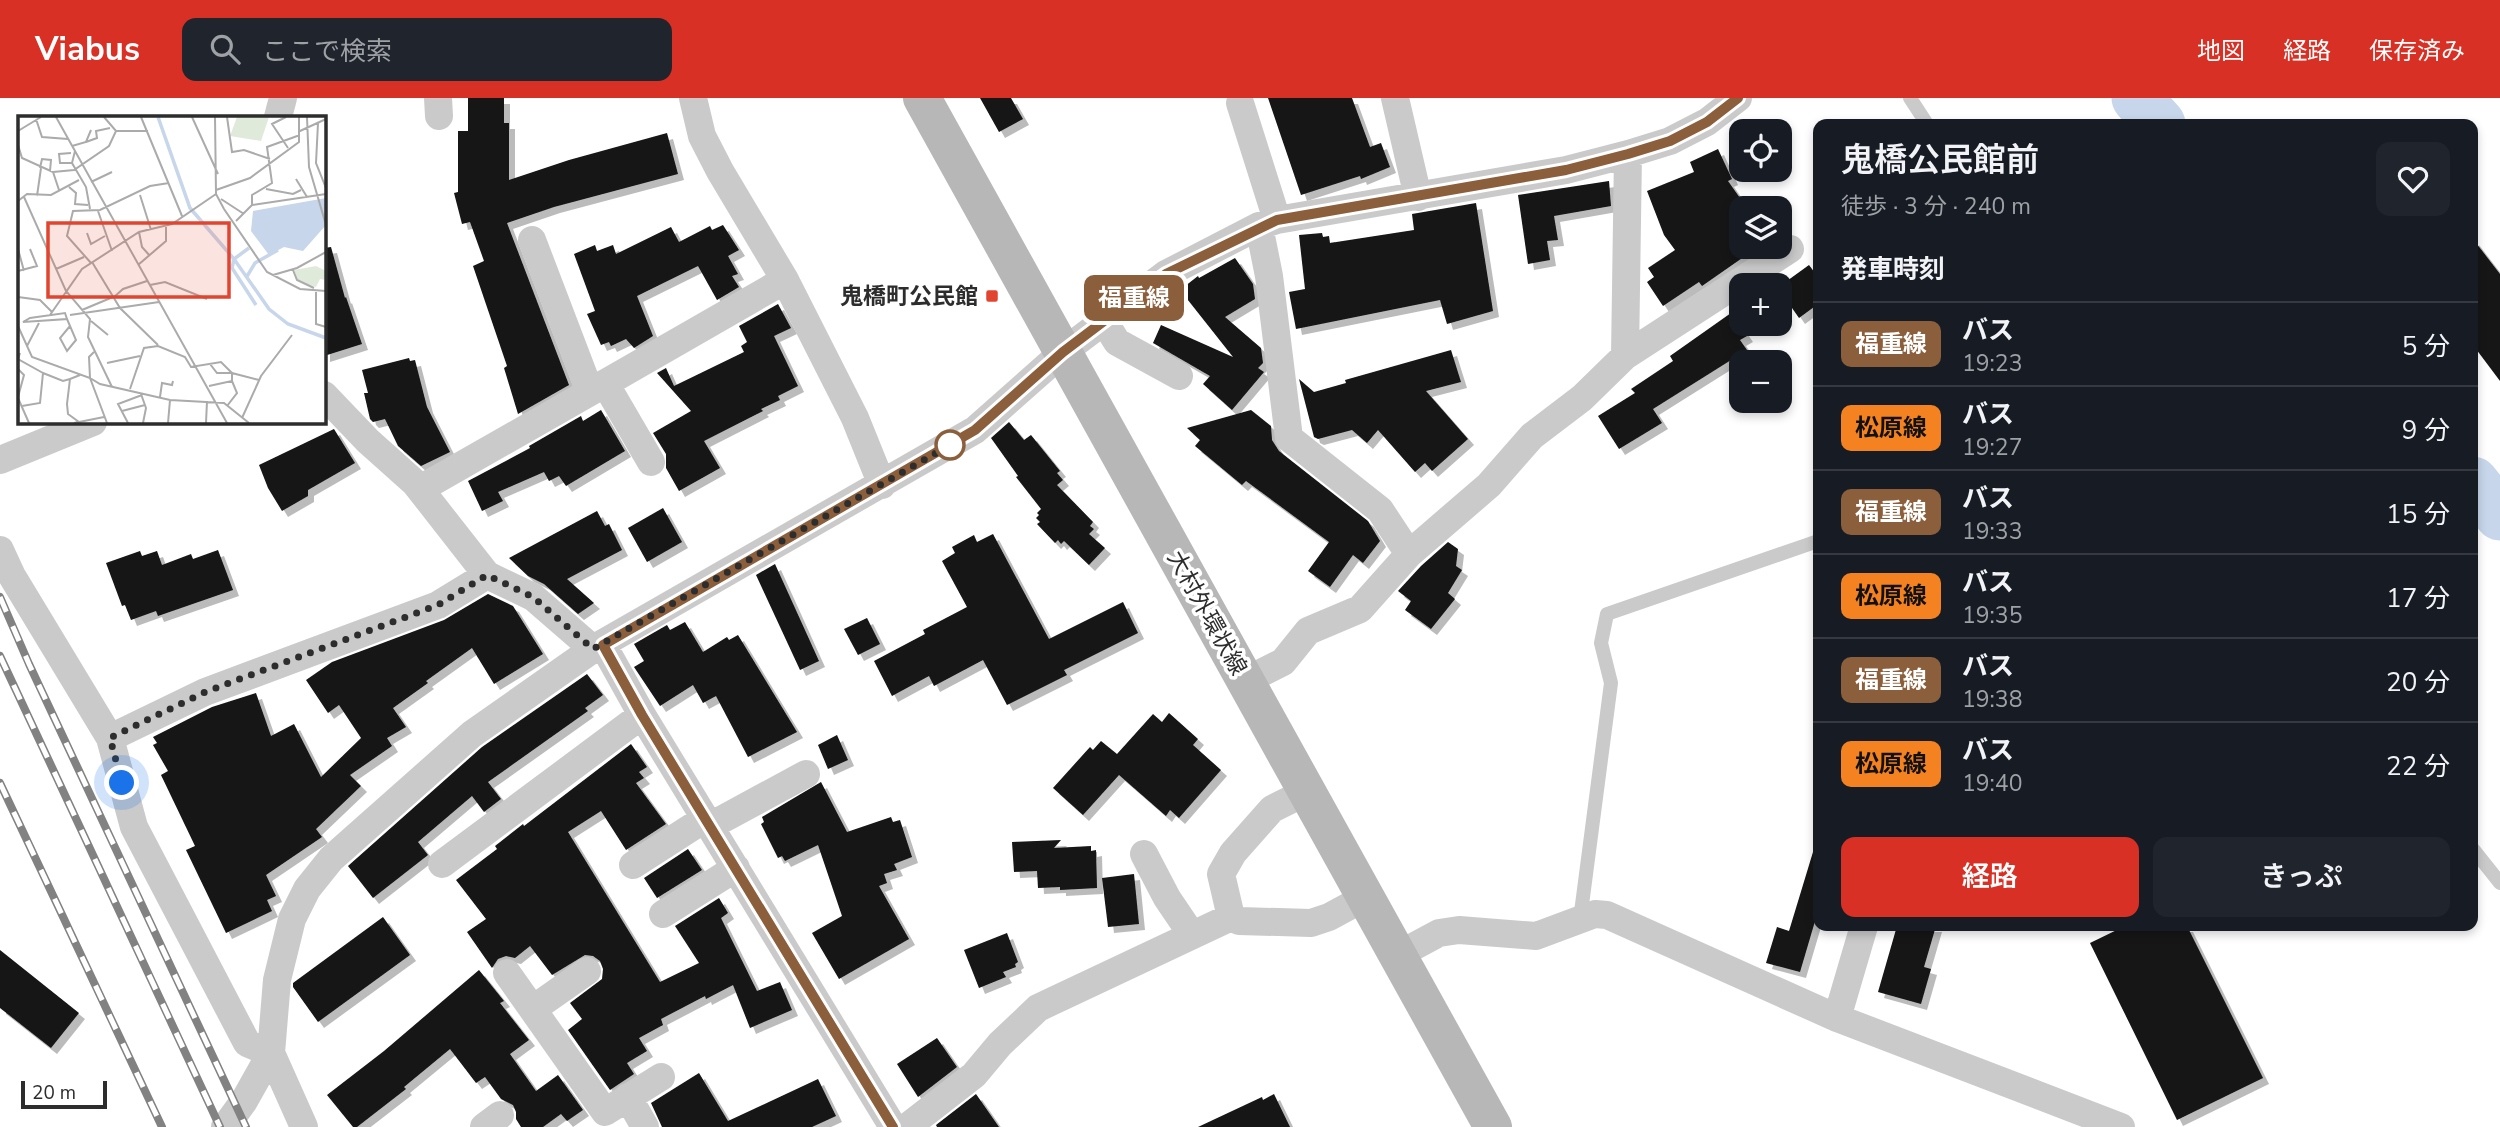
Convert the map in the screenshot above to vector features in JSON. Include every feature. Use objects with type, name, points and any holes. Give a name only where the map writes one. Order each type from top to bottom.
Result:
[{"type":"main road","name":"大村外環状線","points":[[922,98],[1493,1127]]},
{"type":"street","points":[[278,116],[283,98]]},
{"type":"street","points":[[693,98],[702,136],[785,280],[855,418],[882,485]]},
{"type":"street","points":[[1395,98],[1418,197]]},
{"type":"street","points":[[225,1127],[244,1101],[271,1053],[277,980],[289,931],[302,899],[315,879],[331,859],[472,734],[598,647],[975,430],[1063,352],[1166,274],[1268,223],[1566,170],[1628,154],[1670,141],[1707,122],[1738,98]]},
{"type":"street","points":[[1240,103],[1268,223],[1269,276],[1289,438],[1380,510],[1409,554]]},
{"type":"street","points":[[1625,356],[1628,154]]},
{"type":"street","points":[[532,240],[598,387],[651,462]]},
{"type":"street","points":[[1245,681],[1283,662],[1308,631],[1360,609],[1409,554],[1489,485],[1532,436],[1582,398],[1625,356],[1775,259]]},
{"type":"street","points":[[420,489],[785,280]]},
{"type":"street","points":[[1104,321],[1117,342],[1179,376]]},
{"type":"street","points":[[326,397],[368,441],[415,483],[487,575],[533,597],[598,647],[708,822],[892,1126],[974,1074],[1000,1044],[1038,1008],[1231,917]]},
{"type":"street","points":[[0,460],[88,424]]},
{"type":"street","points":[[0,550],[12,576],[110,738],[134,827],[247,1043],[271,1053],[304,1127]]},
{"type":"street","points":[[110,738],[205,692],[438,605],[487,575]]},
{"type":"street","points":[[442,864],[642,715]]},
{"type":"street","points":[[633,865],[708,822],[806,774]]},
{"type":"street","points":[[1231,917],[1221,874],[1233,853],[1272,809],[1308,791]]},
{"type":"street","points":[[1144,854],[1167,898],[1192,935]]},
{"type":"street","points":[[663,914],[736,868]]},
{"type":"street","points":[[1231,917],[1239,921],[1311,923],[1329,917],[1366,897]]},
{"type":"street","points":[[1398,955],[1439,933],[1459,930],[1536,936],[1595,914],[1607,915],[1838,1018],[2121,1127]]},
{"type":"street","points":[[1838,1018],[1863,931]]},
{"type":"street","points":[[533,1009],[587,971]]},
{"type":"street","points":[[507,973],[605,1112],[661,1077]]},
{"type":"street","points":[[628,1097],[645,1127]]},
{"type":"lane","points":[[1910,98],[1924,119]]},
{"type":"lane","points":[[1580,920],[1611,683],[1601,643],[1607,614],[1813,543]]},
{"type":"lane","points":[[2478,855],[2500,883]]},
{"type":"building","points":[[468,98],[504,98],[504,123],[509,123],[509,180],[667,133],[678,174],[554,207],[507,223],[569,385],[518,414],[504,368],[507,366],[473,266],[484,261],[470,222],[462,224],[454,193],[458,192],[458,131],[468,131]]},
{"type":"building","points":[[980,98],[1011,98],[1023,119],[999,132]]},
{"type":"building","points":[[1268,98],[1352,98],[1370,147],[1381,143],[1390,167],[1361,179],[1360,176],[1301,195]]},
{"type":"building","points":[[1718,149],[1729,173],[1728,181],[1739,196],[1729,196],[1729,259],[1741,259],[1702,286],[1699,282],[1663,306],[1647,282],[1654,277],[1648,268],[1675,250],[1664,235],[1647,191],[1694,172],[1690,162]]},
{"type":"building","points":[[1609,181],[1611,206],[1554,216],[1558,240],[1547,241],[1550,260],[1528,264],[1518,195]]},
{"type":"building","points":[[1476,203],[1493,311],[1447,324],[1440,300],[1296,329],[1289,292],[1305,289],[1299,235],[1322,233],[1323,237],[1329,236],[1330,243],[1414,230],[1412,214]]},
{"type":"building","points":[[723,225],[739,250],[728,256],[738,274],[732,276],[739,287],[717,300],[698,266],[637,296],[653,336],[634,348],[626,339],[611,346],[609,342],[601,345],[587,314],[595,311],[574,254],[595,245],[597,251],[613,245],[616,254],[671,227],[679,242],[710,226],[712,230]]},
{"type":"building","points":[[2478,245],[2500,274],[2500,381],[2478,352]]},
{"type":"building","points":[[331,247],[345,298],[362,344],[326,355],[326,248]]},
{"type":"building","points":[[1235,258],[1253,284],[1255,299],[1225,317],[1261,348],[1263,363],[1258,368],[1264,372],[1232,410],[1203,384],[1210,376],[1153,343],[1161,325],[1233,357],[1180,290],[1198,276],[1199,278]]},
{"type":"building","points":[[1809,265],[1813,270],[1813,308],[1799,318],[1792,308],[1792,277]]},
{"type":"building","points":[[778,304],[791,328],[774,336],[798,386],[778,396],[780,400],[761,409],[763,411],[704,441],[720,468],[679,491],[666,468],[666,454],[653,433],[691,411],[657,373],[666,368],[674,386],[744,352],[741,346],[747,342],[739,326]]},
{"type":"building","points":[[1729,314],[1729,336],[1747,336],[1740,340],[1747,350],[1729,350],[1729,361],[1653,409],[1662,423],[1619,449],[1598,416],[1635,393],[1631,389],[1673,361],[1670,356]]},
{"type":"building","points":[[1451,350],[1461,382],[1426,391],[1468,439],[1432,471],[1425,463],[1415,472],[1378,430],[1367,443],[1352,430],[1318,439],[1314,437],[1299,379],[1314,392],[1346,383],[1345,380]]},
{"type":"building","points":[[409,358],[410,361],[415,360],[427,407],[450,452],[421,466],[398,446],[385,419],[373,422],[370,419],[364,393],[368,393],[362,370]]},
{"type":"building","points":[[601,410],[625,451],[566,486],[559,476],[549,481],[544,472],[498,492],[503,501],[482,511],[468,481],[530,448],[529,446],[581,416],[583,421]]},
{"type":"building","points":[[1251,410],[1271,426],[1272,440],[1279,451],[1368,521],[1380,541],[1363,563],[1353,555],[1330,587],[1308,571],[1329,542],[1246,481],[1242,485],[1195,446],[1200,440],[1187,428]]},
{"type":"building","points":[[1009,422],[1024,440],[1031,435],[1060,471],[1057,473],[1063,480],[1057,485],[1093,522],[1090,526],[1094,529],[1089,534],[1105,548],[1089,565],[1064,541],[1061,544],[1058,540],[1055,543],[1037,524],[1040,522],[1036,518],[1039,515],[1037,513],[1041,509],[991,438]]},
{"type":"building","points":[[334,429],[355,463],[308,490],[308,496],[282,511],[268,488],[259,465]]},
{"type":"building","points":[[663,508],[682,542],[647,562],[628,528]]},
{"type":"building","points":[[597,511],[605,526],[609,524],[622,550],[567,579],[594,603],[578,614],[509,558]]},
{"type":"building","points":[[993,534],[1049,639],[1123,602],[1138,633],[1064,670],[1067,675],[1007,705],[983,660],[934,686],[929,676],[892,696],[874,661],[925,634],[923,630],[967,607],[942,561],[955,553],[952,547],[974,535],[977,542]]},
{"type":"building","points":[[1448,542],[1458,549],[1456,566],[1462,570],[1448,593],[1455,599],[1431,629],[1405,610],[1411,601],[1398,591]]},
{"type":"building","points":[[218,550],[233,590],[158,616],[156,611],[131,620],[125,605],[122,606],[106,563],[140,551],[142,556],[157,551],[162,565],[191,554],[193,559]]},
{"type":"building","points":[[775,564],[819,661],[800,670],[756,575]]},
{"type":"building","points":[[488,594],[513,606],[543,654],[494,684],[472,648],[393,708],[406,727],[387,738],[392,746],[350,775],[361,786],[316,829],[322,837],[266,875],[276,896],[267,900],[272,911],[226,933],[186,850],[195,846],[161,775],[168,771],[153,745],[157,743],[153,737],[212,707],[256,693],[271,736],[294,724],[321,777],[361,738],[339,705],[328,713],[306,680],[332,662],[444,620]]},
{"type":"building","points":[[867,618],[880,644],[858,655],[844,629]]},
{"type":"building","points":[[685,622],[703,652],[727,637],[729,640],[738,635],[797,732],[748,757],[716,696],[703,703],[693,685],[660,706],[634,667],[644,661],[634,644],[667,625],[670,630]]},
{"type":"building","points":[[587,674],[603,695],[585,708],[588,711],[488,782],[501,799],[484,812],[472,796],[418,842],[428,855],[373,898],[348,866],[482,747]]},
{"type":"building","points":[[1169,713],[1198,739],[1193,745],[1221,770],[1179,818],[1170,810],[1166,816],[1119,775],[1083,815],[1053,788],[1090,747],[1093,750],[1101,741],[1117,754],[1153,714],[1162,722]]},
{"type":"building","points":[[837,735],[848,760],[828,769],[818,745]]},
{"type":"building","points":[[631,744],[647,767],[639,772],[644,778],[636,783],[666,824],[626,850],[601,811],[568,832],[660,982],[699,963],[675,926],[719,898],[728,913],[721,918],[757,991],[780,982],[792,1010],[750,1028],[733,985],[706,999],[705,996],[661,1019],[663,1025],[639,1038],[647,1051],[627,1063],[634,1074],[610,1090],[568,1030],[582,1019],[570,1003],[602,979],[600,961],[585,955],[552,975],[530,946],[515,958],[506,956],[498,959],[492,968],[467,932],[486,919],[456,880],[497,849],[495,846],[523,824],[524,826]]},
{"type":"building","points":[[821,782],[847,832],[891,817],[893,822],[900,820],[912,857],[894,864],[897,870],[884,874],[887,883],[879,886],[909,939],[839,979],[812,933],[842,916],[818,845],[785,861],[782,856],[778,858],[761,824],[764,822],[762,817]]},
{"type":"building","points":[[1061,840],[1054,848],[1091,846],[1091,851],[1096,850],[1097,888],[1038,888],[1037,871],[1014,872],[1012,842]]},
{"type":"building","points":[[688,849],[702,870],[657,898],[644,878]]},
{"type":"building","points":[[1813,852],[1813,928],[1800,972],[1766,963],[1777,927],[1789,931]]},
{"type":"building","points":[[1134,874],[1139,924],[1108,927],[1102,878]]},
{"type":"building","points":[[383,917],[410,955],[318,1022],[293,987],[293,983]]},
{"type":"building","points":[[1896,931],[1935,931],[1924,967],[1931,969],[1921,1004],[1878,992]]},
{"type":"building","points":[[2115,931],[2190,931],[2263,1078],[2177,1120],[2090,943]]},
{"type":"building","points":[[1007,933],[1018,962],[1016,967],[1003,972],[1006,977],[979,988],[964,950]]},
{"type":"building","points":[[0,950],[79,1013],[51,1048],[0,1008]]},
{"type":"building","points":[[479,970],[504,1001],[500,1003],[529,1040],[510,1054],[536,1091],[558,1075],[583,1110],[567,1121],[561,1114],[543,1127],[521,1127],[513,1105],[501,1099],[485,1077],[476,1083],[450,1049],[404,1087],[406,1089],[357,1127],[353,1127],[327,1095],[384,1051]]},
{"type":"building","points":[[937,1038],[957,1067],[918,1097],[897,1064]]},
{"type":"building","points":[[699,1073],[728,1121],[818,1079],[836,1116],[812,1127],[662,1127],[651,1103]]},
{"type":"building","points":[[976,1094],[999,1127],[937,1127],[936,1125]]},
{"type":"building","points":[[1274,1094],[1290,1127],[1198,1127],[1262,1097],[1263,1100]]},
{"type":"waterway","points":[[2137,98],[2156,119]]},
{"type":"waterway","points":[[2478,488],[2500,515]]},
{"type":"railway","points":[[0,597],[246,1127]]},
{"type":"railway","points":[[0,656],[220,1127]]},
{"type":"railway","points":[[0,783],[162,1127]]},
{"type":"bus line","name":"福重線","points":[[893,1127],[759,903],[642,715],[603,645],[975,430],[1063,352],[1166,274],[1259,226],[1277,220],[1566,170],[1628,154],[1670,141],[1707,122],[1738,98]]},
{"type":"place","name":"鬼橋町公民館","points":[[992,296]]},
{"type":"route","points":[[122,783],[110,738],[205,692],[438,605],[487,575],[533,597],[593,649],[950,445]]}]
